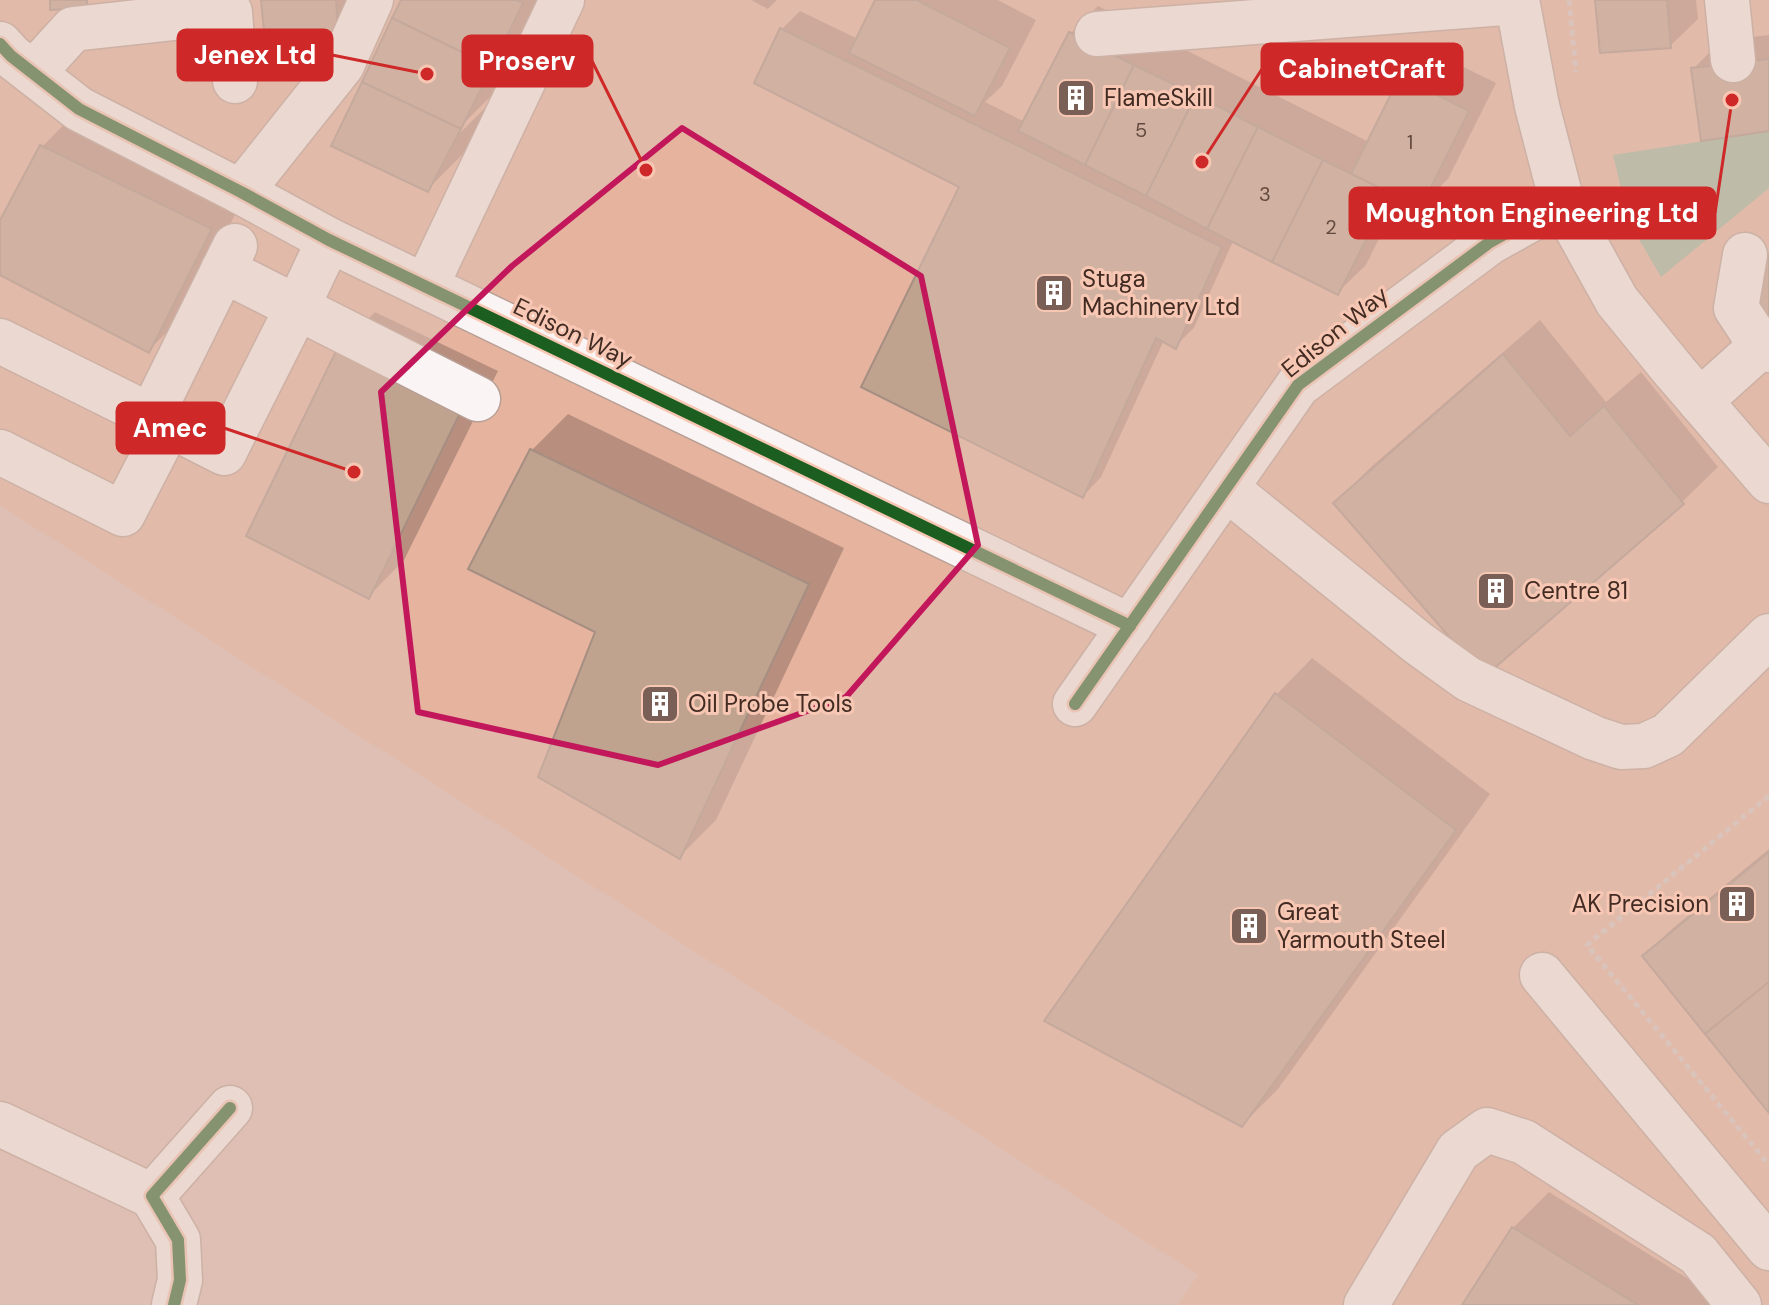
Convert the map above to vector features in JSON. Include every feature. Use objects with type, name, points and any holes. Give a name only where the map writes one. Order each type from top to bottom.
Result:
[{"type":"street","points":[[241,192],[342,65],[371,0]]},
{"type":"street","points":[[426,286],[562,0]]},
{"type":"street","points":[[1727,0],[1733,60]]},
{"type":"street","points":[[1097,34],[1517,1],[1537,106],[1562,202],[1617,301],[1769,481]]},
{"type":"street","points":[[11,59],[73,29],[230,12],[235,81]]},
{"type":"street","name":"Edison Way","points":[[11,59],[79,109],[329,240],[1130,626]]},
{"type":"street","name":"Edison Way","points":[[1075,704],[1298,385],[1490,242],[1562,202]]},
{"type":"street","points":[[0,341],[224,453],[329,240]]},
{"type":"street","points":[[1700,401],[1765,348],[1736,308],[1745,255]]},
{"type":"street","points":[[0,452],[123,514],[229,258],[297,308],[478,399]]},
{"type":"street","points":[[1226,488],[1418,643],[1468,679],[1594,738],[1621,747],[1644,746],[1668,735],[1769,636]]},
{"type":"street","points":[[1542,975],[1769,1248]]},
{"type":"street","points":[[152,1196],[230,1108]]},
{"type":"street","points":[[0,1124],[152,1196],[178,1240],[180,1280],[174,1305]]},
{"type":"street","points":[[1366,1305],[1458,1151],[1487,1130],[1524,1142],[1698,1254],[1739,1305]]},
{"type":"path","points":[[1569,0],[1576,76]]},
{"type":"path","points":[[1769,796],[1587,945],[1769,1165]]},
{"type":"highlighted area","points":[[682,128],[921,276],[978,545],[846,697],[658,765],[418,712],[381,392],[512,266]]},
{"type":"shaded area","points":[[0,0],[1769,0],[1769,1305],[1178,1305],[1198,1275],[0,505]]},
{"type":"green space","points":[[1769,131],[1769,188],[1661,277],[1640,241],[1624,200],[1613,155]]},
{"type":"building","points":[[50,0],[87,0],[87,8],[50,10]]},
{"type":"building","points":[[261,0],[336,0],[338,31],[265,41]]},
{"type":"building","points":[[401,0],[516,0],[523,3],[492,67],[392,18]]},
{"type":"building","points":[[875,0],[917,0],[1010,48],[975,116],[849,53]]},
{"type":"building","points":[[1595,0],[1667,0],[1671,48],[1600,53]]},
{"type":"building","points":[[392,18],[492,67],[461,129],[362,82]]},
{"type":"building","name":"Stuga Machinery Ltd","points":[[780,28],[1222,247],[1176,349],[1156,338],[1083,498],[861,387],[959,187],[754,83]]},
{"type":"building","name":"FlameSkill","points":[[1069,32],[1134,65],[1085,165],[1018,131]]},
{"type":"building","name":"FlameSkill","points":[[1069,32],[1134,65],[1085,165],[1018,131]]},
{"type":"building","points":[[1769,59],[1769,131],[1701,141],[1691,68]]},
{"type":"building","points":[[1134,65],[1196,95],[1146,196],[1085,165]]},
{"type":"building","points":[[1400,76],[1469,111],[1420,209],[1351,174]]},
{"type":"building","points":[[362,82],[461,129],[428,192],[331,146]]},
{"type":"building","points":[[1196,95],[1258,127],[1207,229],[1146,196]]},
{"type":"building","points":[[1258,127],[1323,160],[1272,262],[1207,229]]},
{"type":"building","points":[[40,145],[212,229],[149,353],[0,275],[0,220]]},
{"type":"building","points":[[1323,160],[1390,193],[1338,295],[1272,262]]},
{"type":"building","points":[[1769,254],[1769,340],[1725,290]]},
{"type":"building","points":[[338,347],[463,407],[369,599],[246,536]]},
{"type":"building","name":"Centre 81","points":[[1503,354],[1570,436],[1604,406],[1684,504],[1484,677],[1333,503]]},
{"type":"building","name":"Oil Probe Tools","points":[[530,449],[809,584],[680,859],[538,777],[595,632],[468,569]]},
{"type":"building","name":"Great Yarmouth Steel","points":[[1275,693],[1456,830],[1242,1127],[1044,1021]]},
{"type":"building","name":"AK Precision","points":[[1769,852],[1769,982],[1705,1034],[1642,956]]},
{"type":"building","points":[[1769,982],[1769,1113],[1705,1034]]},
{"type":"building","points":[[1512,1227],[1638,1305],[1462,1305]]},
{"type":"cycle path","points":[[0,44],[79,109],[329,240],[1130,626]]},
{"type":"cycle path","points":[[1075,704],[1298,385],[1490,242],[1562,202]]},
{"type":"cycle path","points":[[174,1305],[180,1280],[178,1240],[152,1196],[230,1108]]},
{"type":"place","name":"Jenex Ltd","points":[[427,74]]},
{"type":"place","name":"FlameSkill","points":[[1076,98]]},
{"type":"place","name":"Moughton Engineering Ltd","points":[[1732,100]]},
{"type":"place","name":"CabinetCraft","points":[[1202,162]]},
{"type":"place","name":"Proserv","points":[[646,170]]},
{"type":"place","name":"Stuga Machinery Ltd","points":[[1054,293]]},
{"type":"place","name":"Amec","points":[[354,472]]},
{"type":"place","name":"Centre 81","points":[[1496,591]]},
{"type":"place","name":"Oil Probe Tools","points":[[660,704]]},
{"type":"place","name":"AK Precision","points":[[1737,904]]},
{"type":"place","name":"Great Yarmouth Steel","points":[[1249,926]]}]
